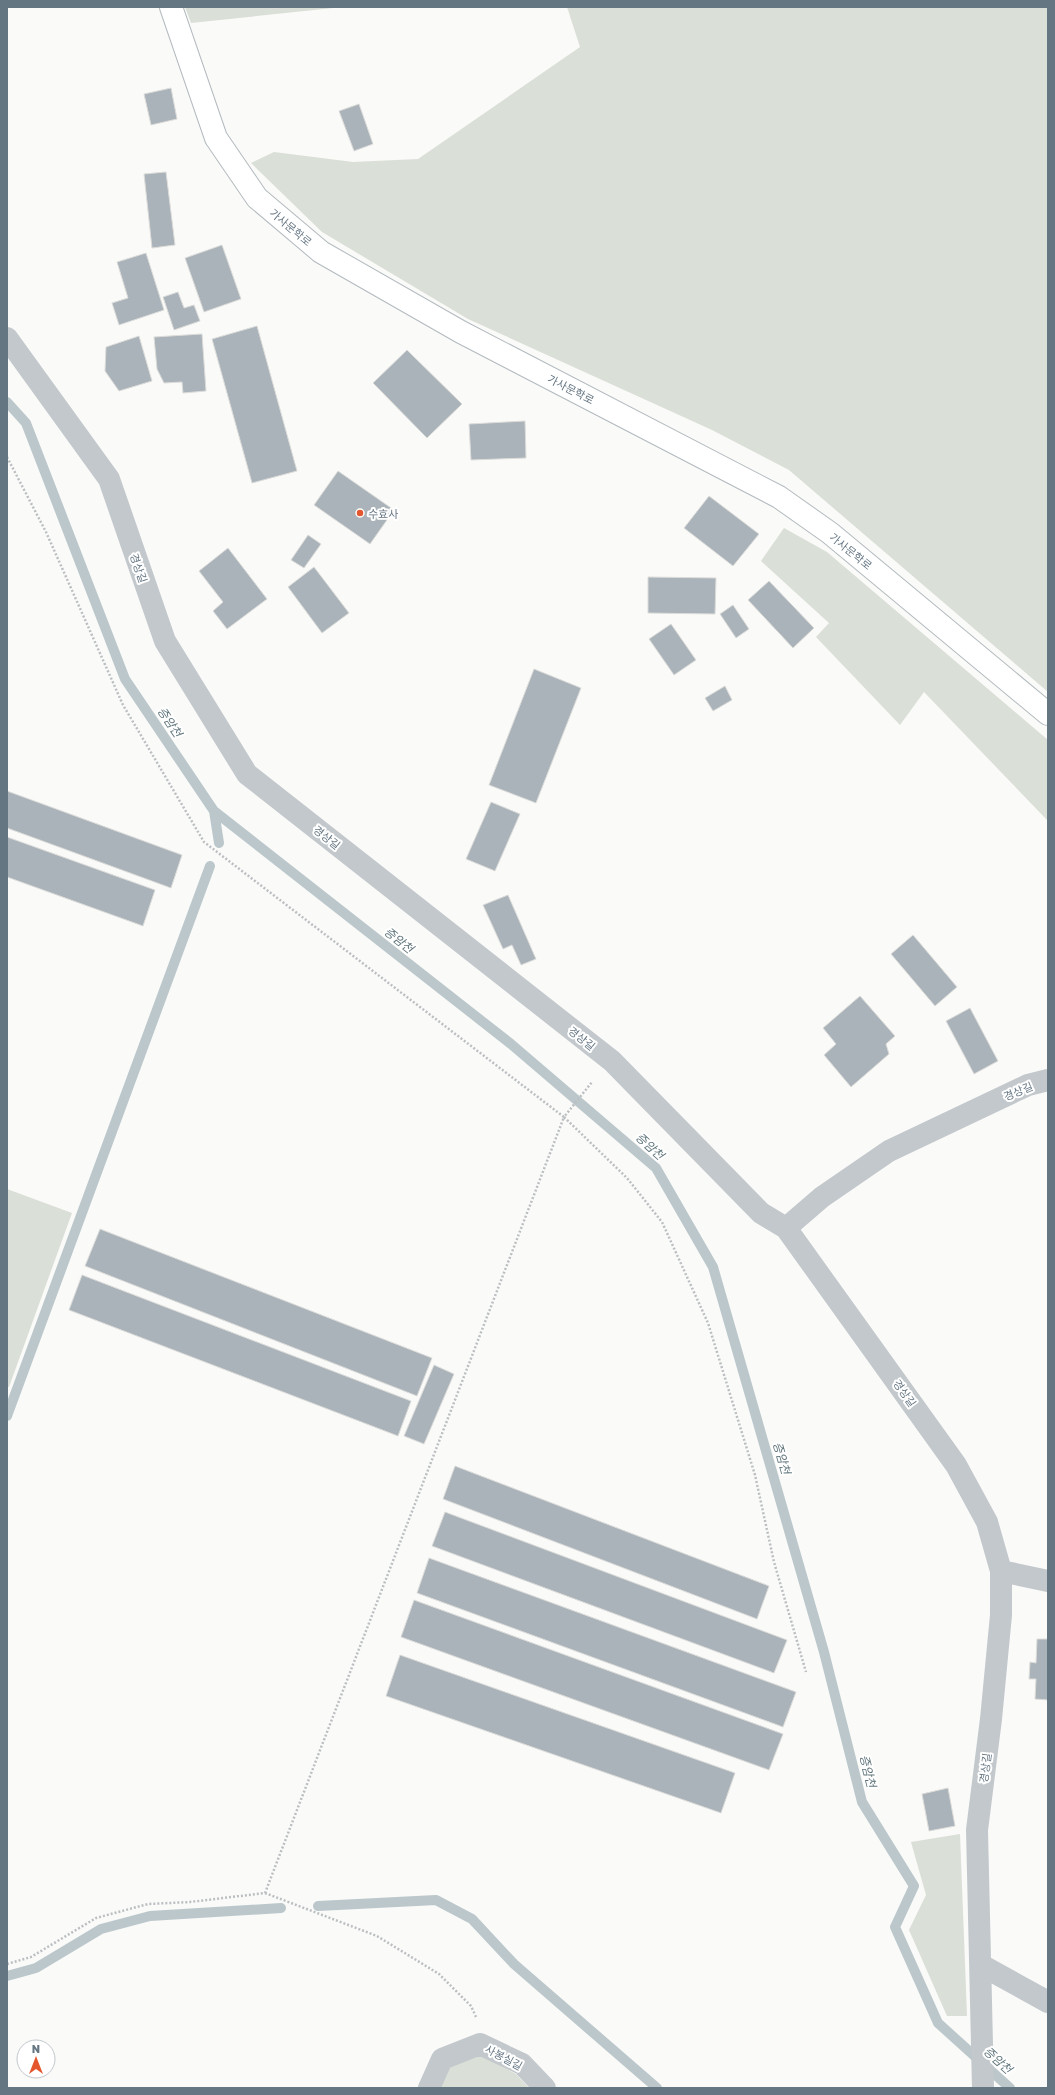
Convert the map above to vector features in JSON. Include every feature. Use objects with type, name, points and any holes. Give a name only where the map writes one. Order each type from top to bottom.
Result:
[{"type":"main road","name":"가사문학로","points":[[171,7],[216,138],[257,198],[321,252],[461,332],[779,497],[830,534],[1048,714]]},
{"type":"street","name":"경상길","points":[[7,338],[109,479],[164,641],[247,774],[612,1061],[761,1213],[786,1228],[956,1465],[988,1522],[1001,1571],[1001,1615],[978,1830],[983,2086]]},
{"type":"street","name":"경상길","points":[[786,1228],[822,1197],[889,1151],[1028,1085],[1048,1080]]},
{"type":"street","points":[[1001,1571],[1048,1581]]},
{"type":"street","points":[[981,1965],[1048,2002]]},
{"type":"street","name":"사봉실길","points":[[429,2088],[442,2059],[480,2044],[522,2064],[545,2088]]},
{"type":"path","points":[[7,457],[46,532],[123,705],[204,842],[564,1117],[627,1178],[662,1222],[708,1323],[756,1475],[774,1562],[806,1672]]},
{"type":"path","points":[[265,1893],[564,1117],[596,1077]]},
{"type":"path","points":[[7,1964],[32,1957],[96,1918],[148,1904],[190,1902],[265,1893],[377,1936],[439,1974],[471,2006],[482,2028],[480,2044]]},
{"type":"shaded area","points":[[185,7],[343,7],[191,23]]},
{"type":"shaded area","points":[[567,7],[1048,7],[1048,692],[789,470],[712,430],[468,319],[322,232],[251,163],[274,152],[353,162],[418,159],[580,47]]},
{"type":"shaded area","points":[[784,528],[827,552],[1048,740],[1048,821],[924,692],[900,725],[816,637],[829,623],[761,561]]},
{"type":"shaded area","points":[[7,1189],[72,1213],[9,1387],[7,1387]]},
{"type":"shaded area","points":[[960,1834],[967,2016],[947,2016],[909,1930],[926,1895],[911,1842]]},
{"type":"shaded area","points":[[481,2055],[516,2074],[529,2088],[439,2088],[449,2065]]},
{"type":"building","points":[[171,88],[177,119],[151,125],[144,94]]},
{"type":"building","points":[[359,104],[373,144],[354,151],[339,111]]},
{"type":"building","points":[[166,172],[175,245],[152,248],[144,174]]},
{"type":"building","points":[[222,245],[241,299],[204,312],[185,258]]},
{"type":"building","points":[[146,253],[164,310],[119,325],[112,303],[128,298],[117,262]]},
{"type":"building","points":[[178,292],[184,308],[194,305],[200,321],[174,330],[163,297]]},
{"type":"building","points":[[257,326],[297,471],[252,483],[212,339]]},
{"type":"building","points":[[202,334],[206,391],[183,393],[182,382],[164,383],[157,369],[154,337]]},
{"type":"building","points":[[139,336],[152,381],[119,391],[105,371],[106,347]]},
{"type":"building","points":[[407,350],[462,404],[427,438],[373,383]]},
{"type":"building","points":[[525,421],[526,458],[471,460],[469,424]]},
{"type":"building","points":[[338,471],[394,510],[370,544],[314,505]]},
{"type":"building","points":[[709,496],[759,534],[733,566],[684,528]]},
{"type":"building","points":[[308,535],[321,544],[304,568],[291,560]]},
{"type":"building","points":[[228,548],[267,599],[227,629],[213,611],[223,602],[199,571]]},
{"type":"building","points":[[314,567],[349,613],[322,633],[288,587]]},
{"type":"building","points":[[648,577],[716,578],[715,614],[648,613]]},
{"type":"building","points":[[769,581],[814,628],[793,648],[748,600]]},
{"type":"building","points":[[733,605],[749,629],[736,638],[720,614]]},
{"type":"building","points":[[671,624],[696,660],[674,675],[649,639]]},
{"type":"building","points":[[534,669],[581,688],[536,803],[489,785]]},
{"type":"building","points":[[725,686],[732,700],[713,711],[705,698]]},
{"type":"building","points":[[7,791],[182,855],[171,888],[7,828]]},
{"type":"building","points":[[491,802],[520,814],[495,871],[466,859]]},
{"type":"building","points":[[7,837],[155,890],[143,926],[7,877]]},
{"type":"building","points":[[508,895],[536,959],[521,965],[512,945],[503,949],[483,905]]},
{"type":"building","points":[[913,935],[957,987],[935,1006],[891,954]]},
{"type":"building","points":[[860,996],[895,1036],[886,1044],[889,1054],[851,1087],[824,1055],[836,1044],[823,1028]]},
{"type":"building","points":[[970,1008],[998,1061],[974,1074],[946,1021]]},
{"type":"building","points":[[100,1229],[432,1358],[417,1396],[85,1266]]},
{"type":"building","points":[[82,1275],[411,1401],[398,1436],[69,1310]]},
{"type":"building","points":[[434,1365],[454,1374],[424,1444],[404,1436]]},
{"type":"building","points":[[455,1466],[769,1586],[757,1619],[443,1499]]},
{"type":"building","points":[[445,1512],[787,1640],[774,1673],[432,1546]]},
{"type":"building","points":[[429,1558],[796,1692],[783,1727],[417,1593]]},
{"type":"building","points":[[414,1600],[783,1734],[769,1770],[401,1637]]},
{"type":"building","points":[[1037,1639],[1048,1639],[1048,1700],[1035,1699],[1036,1679],[1029,1679],[1030,1662],[1036,1663]]},
{"type":"building","points":[[400,1655],[735,1773],[721,1813],[386,1696]]},
{"type":"building","points":[[948,1788],[955,1826],[929,1831],[922,1794]]},
{"type":"waterway","name":"증암천","points":[[7,402],[26,423],[125,679],[214,811],[511,1044],[656,1168],[713,1267],[824,1652],[862,1802],[914,1886],[895,1927],[938,2023],[1010,2088]]},
{"type":"waterway","points":[[214,811],[219,843]]},
{"type":"waterway","points":[[7,1416],[210,866]]},
{"type":"waterway","points":[[318,1906],[436,1900],[472,1919],[514,1964],[657,2088]]},
{"type":"waterway","points":[[7,1976],[36,1968],[101,1929],[150,1916],[281,1908]]},
{"type":"place","name":"수효사","points":[[360,513]]}]
